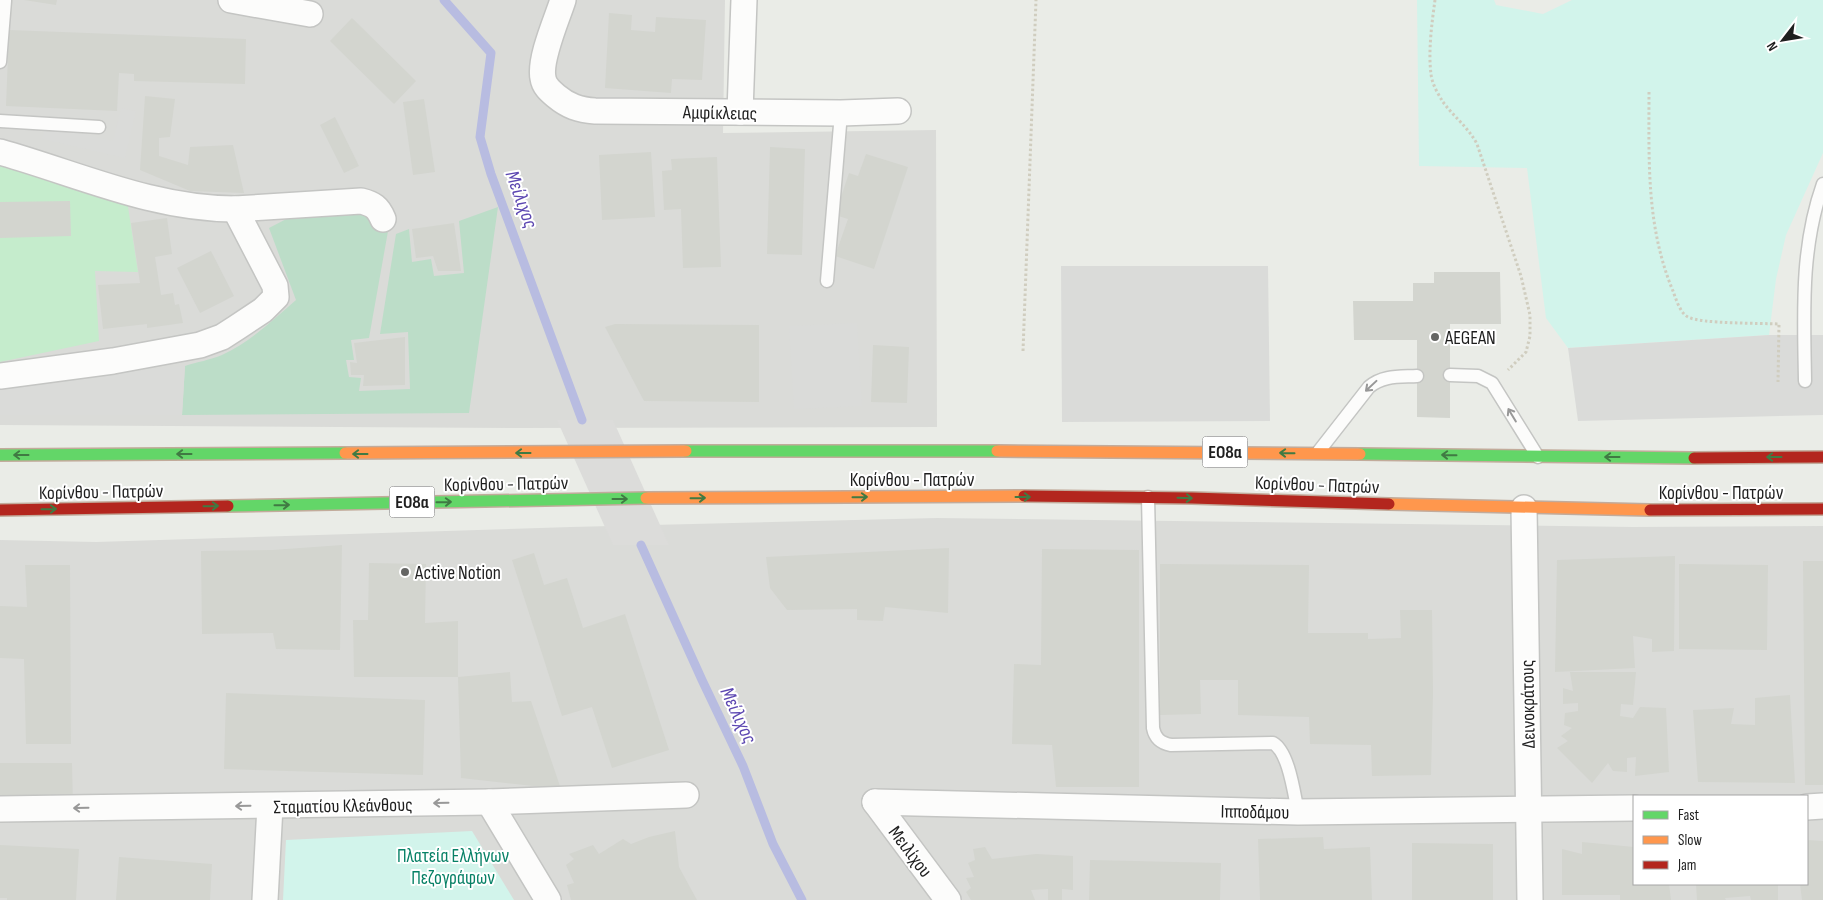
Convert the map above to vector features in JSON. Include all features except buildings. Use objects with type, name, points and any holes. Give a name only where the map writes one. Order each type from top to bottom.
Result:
[{"type":"highway","name":"Κορίνθου - Πατρών","points":[[0,455],[890,450],[1318,453],[1538,457],[1823,456]]},
{"type":"highway","name":"Κορίνθου - Πατρών","points":[[0,510],[592,499],[891,496],[1148,497],[1524,508],[1823,509]]},
{"type":"street","points":[[230,0],[310,14]]},
{"type":"street","name":"Αμφίκλειας","points":[[563,0],[544,57],[543,79],[549,90],[564,102],[582,110],[841,113],[898,111]]},
{"type":"street","points":[[740,112],[744,0]]},
{"type":"street","points":[[0,152],[92,182],[165,202],[216,209],[235,209],[361,201],[373,204],[380,210],[383,219]]},
{"type":"street","points":[[0,376],[113,361],[200,345],[222,337],[263,310],[276,298],[275,286],[235,209]]},
{"type":"street","name":"Δεινοκράτους","points":[[1524,508],[1530,900]]},
{"type":"street","name":"Σταματίου Κλεάνθους","points":[[0,809],[489,802],[686,795]]},
{"type":"street","points":[[489,802],[548,900]]},
{"type":"street","name":"Ιπποδάμου","points":[[875,802],[1298,812],[1633,808]]},
{"type":"street","name":"Μειλίχου","points":[[875,802],[948,900]]},
{"type":"street","points":[[265,900],[270,806]]},
{"type":"street","points":[[1808,807],[1823,806]]},
{"type":"lane","points":[[0,62],[5,1]]},
{"type":"lane","points":[[827,281],[841,113]]},
{"type":"lane","points":[[0,121],[99,127]]},
{"type":"lane","points":[[1805,381],[1804,302],[1807,249],[1810,228],[1823,184]]},
{"type":"lane","points":[[1450,375],[1478,376],[1492,384],[1538,457]]},
{"type":"lane","points":[[1318,453],[1369,387],[1375,382],[1390,377],[1417,376]]},
{"type":"lane","points":[[1802,457],[1823,446]]},
{"type":"lane","points":[[1148,497],[1154,734],[1164,743],[1170,744],[1273,743],[1278,746],[1284,755],[1298,812]]},
{"type":"path","points":[[1023,351],[1036,0]]},
{"type":"path","points":[[1435,0],[1431,40],[1431,74],[1433,82],[1444,102],[1469,130],[1477,144],[1521,276],[1530,315],[1530,336],[1526,352],[1492,384]]},
{"type":"path","points":[[1649,92],[1651,200],[1655,235],[1665,272],[1674,294],[1687,317],[1701,320],[1779,324],[1778,382]]},
{"type":"shaded area","points":[[0,0],[725,0],[723,133],[936,130],[937,427],[515,428],[0,425]]},
{"type":"shaded area","points":[[121,108],[136,111],[125,158],[42,139],[45,125],[113,141]]},
{"type":"shaded area","points":[[1061,266],[1268,266],[1270,421],[1062,422]]},
{"type":"shaded area","points":[[857,323],[862,406],[794,409],[789,326]]},
{"type":"shaded area","points":[[1769,335],[1823,335],[1823,415],[1578,421],[1568,348]]},
{"type":"shaded area","points":[[185,366],[182,415],[0,415],[0,384]]},
{"type":"shaded area","points":[[937,518],[1633,527],[1823,526],[1823,900],[0,900],[0,540],[96,542]]},
{"type":"green space","points":[[1417,0],[1494,0],[1496,5],[1543,14],[1572,0],[1823,0],[1823,153],[1786,235],[1776,279],[1769,335],[1568,348],[1546,318],[1527,168],[1419,166]]},
{"type":"green space","points":[[0,166],[127,200],[138,272],[95,271],[99,341],[0,362]]},
{"type":"green space","points":[[352,201],[390,220],[369,338],[351,340],[354,360],[346,360],[349,377],[361,378],[359,391],[410,389],[408,332],[380,334],[396,234],[409,229],[412,262],[431,259],[434,276],[464,273],[459,221],[498,207],[469,413],[182,415],[185,366],[217,357],[232,350],[261,330],[296,300],[269,228],[294,215]]},
{"type":"green space","name":"Πλατεία Ελλήνων Πεζογράφων","points":[[472,831],[514,900],[283,900],[286,840]]},
{"type":"pier","points":[[557,420],[613,420],[669,545],[613,545]]},
{"type":"waterway","name":"Μείλιχος","points":[[444,0],[491,53],[480,137],[491,174],[582,420]]},
{"type":"waterway","name":"Μείλιχος","points":[[641,545],[743,766],[773,844],[802,900]]},
{"type":"traffic: fast","points":[[686,451],[997,451]]},
{"type":"traffic: fast","points":[[0,455],[345,453]]},
{"type":"traffic: fast","points":[[1360,454],[1694,458]]},
{"type":"traffic: fast","points":[[228,506],[646,498]]},
{"type":"traffic: slow","points":[[345,453],[686,451]]},
{"type":"traffic: slow","points":[[997,451],[1360,454]]},
{"type":"traffic: slow","points":[[646,498],[1024,496]]},
{"type":"traffic: slow","points":[[1389,504],[1650,510]]},
{"type":"traffic: jam","points":[[1694,458],[1823,457]]},
{"type":"traffic: jam","points":[[1024,496],[1192,498],[1389,504]]},
{"type":"traffic: jam","points":[[0,510],[228,506]]},
{"type":"traffic: jam","points":[[1650,510],[1823,509]]},
{"type":"place","name":"AEGEAN","points":[[1435,337]]},
{"type":"place","name":"Active Notion","points":[[405,572]]}]
